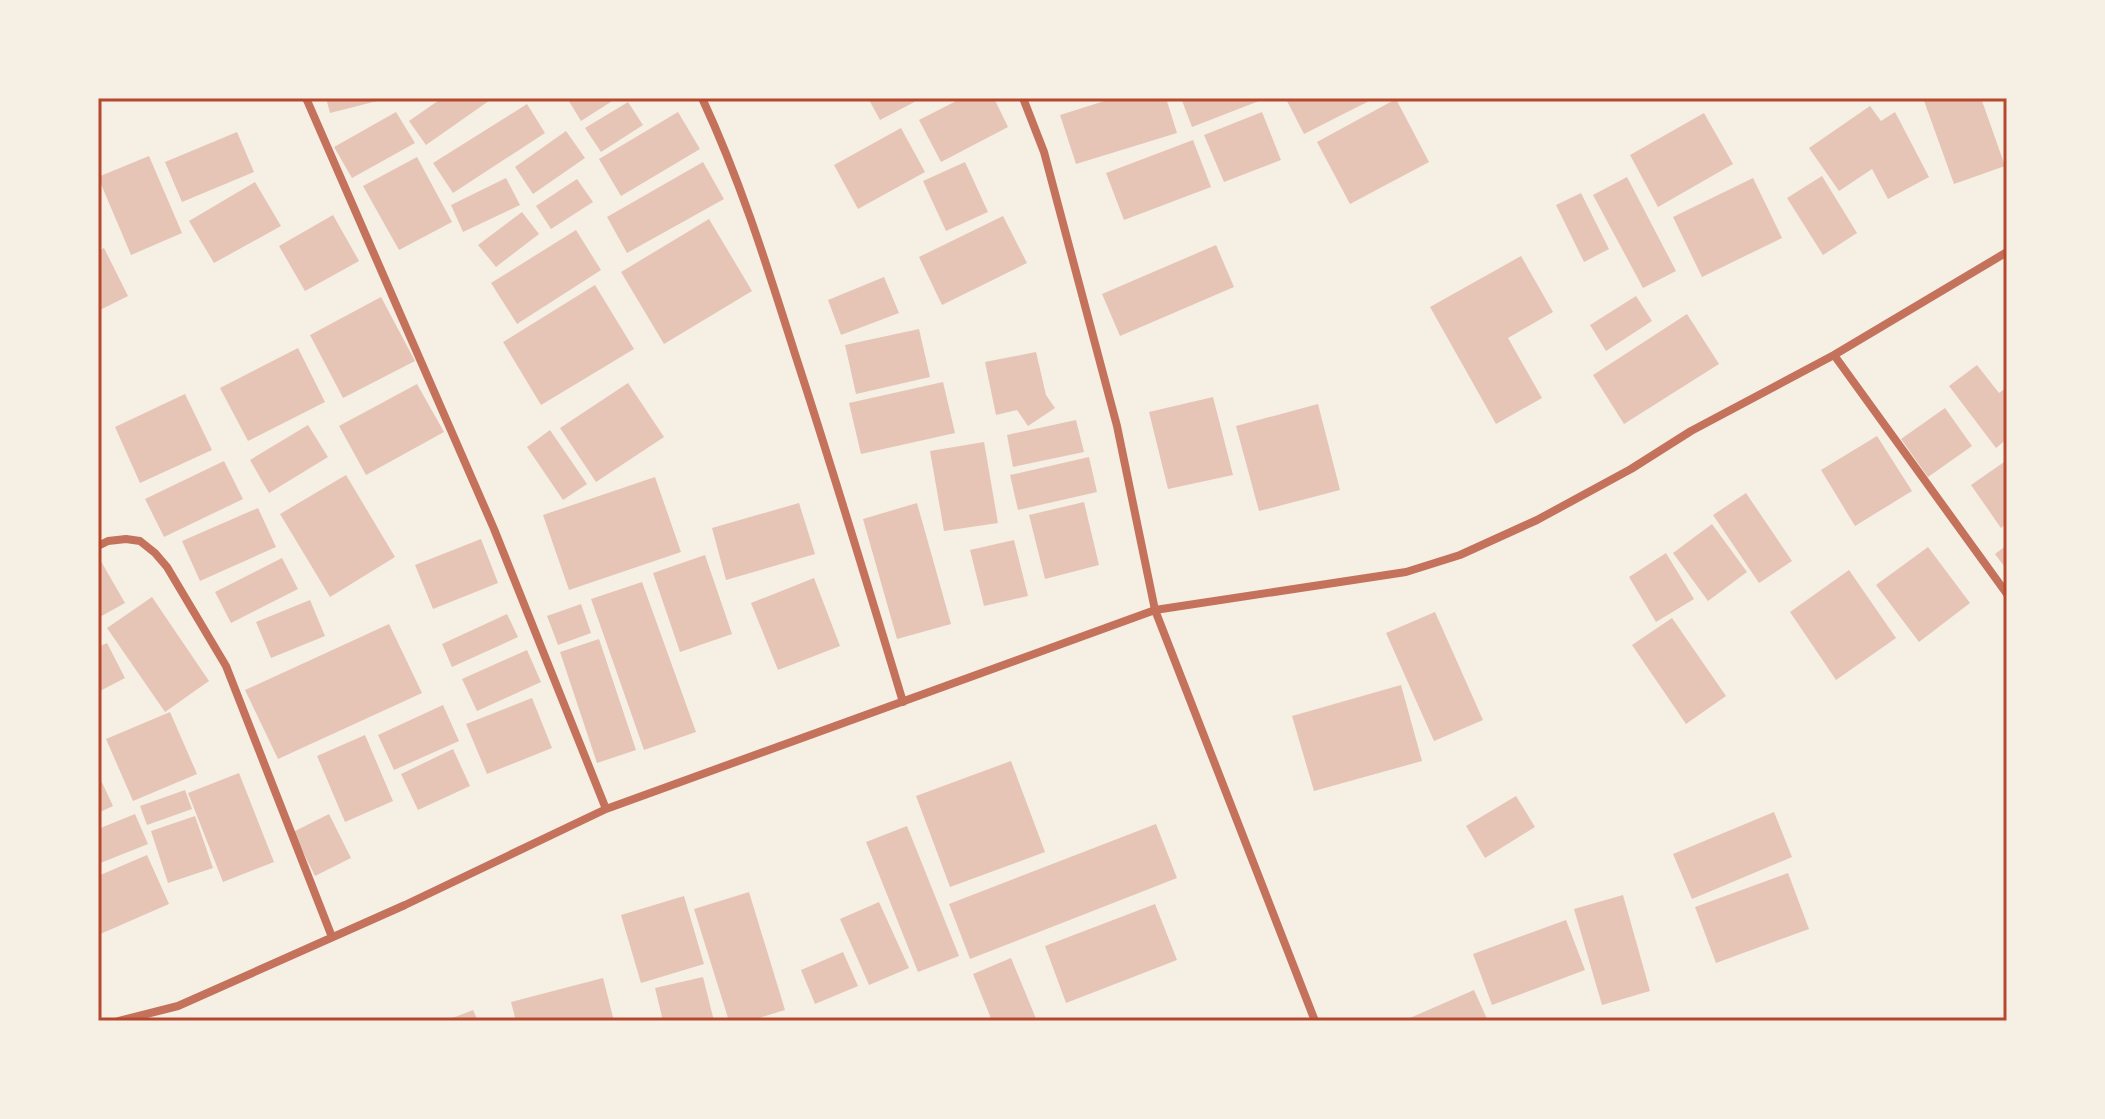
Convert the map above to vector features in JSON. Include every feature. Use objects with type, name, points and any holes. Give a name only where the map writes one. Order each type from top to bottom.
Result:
[{"type":"street","points":[[306,98],[494,529],[606,809]]},
{"type":"street","points":[[702,98],[731,160],[754,227],[903,702]]},
{"type":"street","points":[[1023,98],[1044,152],[1117,426],[1155,610],[1315,1021]]},
{"type":"street","points":[[119,1021],[178,1006],[606,809],[1155,610],[1406,572],[1460,555],[1537,520],[1631,469],[1691,431],[1834,355],[2007,252]]},
{"type":"street","points":[[1834,355],[2007,594]]},
{"type":"street","points":[[98,546],[108,541],[140,541],[155,553],[175,580],[226,666],[332,937]]},
{"type":"building","points":[[326,98],[385,98],[385,99],[330,113]]},
{"type":"building","points":[[442,98],[493,98],[426,145],[409,121]]},
{"type":"building","points":[[567,98],[617,98],[581,121]]},
{"type":"building","points":[[868,98],[922,98],[880,120]]},
{"type":"building","points":[[962,98],[994,98],[1008,127],[941,162],[919,120]]},
{"type":"building","points":[[1114,98],[1166,98],[1177,133],[1076,164],[1060,115]]},
{"type":"building","points":[[1181,98],[1257,98],[1259,101],[1192,127]]},
{"type":"building","points":[[1293,98],[1375,98],[1304,134],[1287,101]]},
{"type":"building","points":[[1923,98],[1981,98],[2005,166],[1954,184]]},
{"type":"building","points":[[1396,99],[1429,162],[1350,204],[1317,142]]},
{"type":"building","points":[[628,102],[643,125],[601,152],[585,128]]},
{"type":"building","points":[[527,104],[545,133],[453,193],[433,163]]},
{"type":"building","points":[[1870,106],[1881,121],[1895,112],[1929,177],[1888,199],[1872,169],[1839,191],[1809,148]]},
{"type":"building","points":[[396,112],[415,143],[352,178],[334,147]]},
{"type":"building","points":[[678,112],[700,149],[621,196],[599,159]]},
{"type":"building","points":[[1262,112],[1281,160],[1224,182],[1204,135]]},
{"type":"building","points":[[1704,113],[1733,164],[1658,207],[1630,155]]},
{"type":"building","points":[[901,128],[925,172],[858,209],[834,165]]},
{"type":"building","points":[[566,131],[585,158],[533,194],[515,167]]},
{"type":"building","points":[[237,132],[254,172],[182,202],[165,162]]},
{"type":"building","points":[[1193,140],[1211,187],[1124,220],[1106,173]]},
{"type":"building","points":[[149,156],[182,233],[131,255],[98,177]]},
{"type":"building","points":[[417,157],[452,222],[399,250],[363,186]]},
{"type":"building","points":[[703,162],[724,199],[627,253],[607,217]]},
{"type":"building","points":[[965,162],[988,212],[946,231],[923,181]]},
{"type":"building","points":[[1822,176],[1857,233],[1823,255],[1787,198]]},
{"type":"building","points":[[1627,177],[1676,271],[1643,288],[1593,195]]},
{"type":"building","points":[[506,178],[520,205],[463,232],[451,205]]},
{"type":"building","points":[[1753,178],[1782,238],[1702,277],[1673,217]]},
{"type":"building","points":[[577,179],[593,202],[551,229],[536,206]]},
{"type":"building","points":[[255,182],[281,226],[214,263],[189,221]]},
{"type":"building","points":[[1581,193],[1609,249],[1584,262],[1556,205]]},
{"type":"building","points":[[522,212],[539,234],[496,267],[478,245]]},
{"type":"building","points":[[333,215],[359,261],[305,291],[279,246]]},
{"type":"building","points":[[1003,216],[1027,263],[942,305],[919,257]]},
{"type":"building","points":[[709,219],[752,291],[664,344],[621,272]]},
{"type":"building","points":[[576,230],[601,270],[517,324],[491,283]]},
{"type":"building","points":[[1216,245],[1234,287],[1120,336],[1102,294]]},
{"type":"building","points":[[104,248],[128,296],[98,311],[98,251]]},
{"type":"building","points":[[1521,256],[1553,312],[1508,338],[1542,398],[1496,424],[1430,307]]},
{"type":"building","points":[[884,277],[899,313],[841,335],[828,300]]},
{"type":"building","points":[[595,285],[634,349],[541,405],[503,342]]},
{"type":"building","points":[[1636,296],[1652,321],[1606,351],[1590,325]]},
{"type":"building","points":[[381,297],[415,361],[343,398],[310,335]]},
{"type":"building","points":[[1687,314],[1719,364],[1624,424],[1593,375]]},
{"type":"building","points":[[919,329],[930,377],[856,394],[845,345]]},
{"type":"building","points":[[298,348],[325,402],[248,441],[220,388]]},
{"type":"building","points":[[1036,352],[1046,395],[1055,408],[1028,426],[1017,410],[996,415],[985,362]]},
{"type":"building","points":[[1977,365],[1999,393],[2007,387],[2007,439],[1996,448],[1949,386]]},
{"type":"building","points":[[943,382],[955,433],[861,454],[849,403]]},
{"type":"building","points":[[628,383],[664,437],[596,482],[560,428]]},
{"type":"building","points":[[417,384],[444,432],[366,475],[339,426]]},
{"type":"building","points":[[185,394],[212,450],[140,483],[115,427]]},
{"type":"building","points":[[1213,397],[1233,475],[1168,489],[1149,412]]},
{"type":"building","points":[[1318,404],[1340,490],[1259,511],[1236,426]]},
{"type":"building","points":[[1945,408],[1972,446],[1928,477],[1901,439]]},
{"type":"building","points":[[1076,420],[1084,452],[1013,467],[1007,435]]},
{"type":"building","points":[[308,425],[328,457],[269,493],[250,460]]},
{"type":"building","points":[[550,430],[587,484],[563,500],[527,447]]},
{"type":"building","points":[[1877,436],[1912,491],[1855,526],[1821,470]]},
{"type":"building","points":[[984,442],[998,523],[944,531],[930,451]]},
{"type":"building","points":[[1089,457],[1097,492],[1018,510],[1010,475]]},
{"type":"building","points":[[2007,460],[2007,523],[2001,528],[1971,485]]},
{"type":"building","points":[[224,461],[243,499],[164,537],[145,499]]},
{"type":"building","points":[[346,475],[395,557],[330,597],[280,514]]},
{"type":"building","points":[[655,477],[681,552],[569,590],[543,515]]},
{"type":"building","points":[[1746,493],[1792,561],[1759,583],[1713,515]]},
{"type":"building","points":[[1084,502],[1099,565],[1045,579],[1029,515]]},
{"type":"building","points":[[799,503],[815,554],[726,580],[712,528]]},
{"type":"building","points":[[917,503],[951,624],[897,639],[863,519]]},
{"type":"building","points":[[258,508],[276,547],[200,581],[182,541]]},
{"type":"building","points":[[1712,524],[1747,572],[1708,601],[1673,553]]},
{"type":"building","points":[[481,539],[498,583],[433,609],[415,565]]},
{"type":"building","points":[[1014,540],[1028,596],[984,606],[970,550]]},
{"type":"building","points":[[2007,545],[2007,570],[1995,554]]},
{"type":"building","points":[[1928,547],[1970,603],[1919,642],[1876,585]]},
{"type":"building","points":[[1666,553],[1694,599],[1656,622],[1629,577]]},
{"type":"building","points":[[705,555],[732,634],[680,652],[653,573]]},
{"type":"building","points":[[98,556],[125,603],[98,618]]},
{"type":"building","points":[[282,558],[298,589],[231,623],[215,592]]},
{"type":"building","points":[[1849,570],[1896,638],[1836,680],[1790,612]]},
{"type":"building","points":[[814,578],[840,646],[778,670],[751,603]]},
{"type":"building","points":[[642,582],[696,732],[644,750],[591,599]]},
{"type":"building","points":[[152,597],[209,681],[165,712],[107,628]]},
{"type":"building","points":[[310,600],[325,636],[271,658],[256,622]]},
{"type":"building","points":[[581,604],[591,633],[558,645],[547,616]]},
{"type":"building","points":[[1435,612],[1483,720],[1434,741],[1386,633]]},
{"type":"building","points":[[507,614],[518,637],[452,667],[442,644]]},
{"type":"building","points":[[1672,618],[1726,696],[1686,724],[1632,645]]},
{"type":"building","points":[[389,624],[422,693],[278,759],[245,690]]},
{"type":"building","points":[[599,639],[636,750],[597,763],[560,652]]},
{"type":"building","points":[[107,643],[125,678],[98,692],[98,647]]},
{"type":"building","points":[[527,650],[541,682],[477,711],[462,679]]},
{"type":"building","points":[[1401,685],[1422,761],[1314,791],[1292,716]]},
{"type":"building","points":[[532,698],[552,748],[487,774],[466,724]]},
{"type":"building","points":[[443,705],[459,741],[394,770],[378,735]]},
{"type":"building","points":[[170,712],[197,774],[133,801],[106,739]]},
{"type":"building","points":[[365,735],[393,801],[345,822],[317,756]]},
{"type":"building","points":[[453,749],[470,786],[418,810],[401,774]]},
{"type":"building","points":[[1011,761],[1045,852],[950,887],[916,796]]},
{"type":"building","points":[[239,773],[274,862],[223,882],[188,793]]},
{"type":"building","points":[[98,774],[113,806],[98,813]]},
{"type":"building","points":[[185,790],[192,809],[147,825],[140,806]]},
{"type":"building","points":[[1516,796],[1535,827],[1485,858],[1466,826]]},
{"type":"building","points":[[1774,812],[1792,857],[1692,899],[1673,854]]},
{"type":"building","points":[[135,814],[148,844],[98,864],[98,829]]},
{"type":"building","points":[[329,814],[351,858],[315,876],[293,832]]},
{"type":"building","points":[[195,816],[213,868],[168,883],[151,831]]},
{"type":"building","points":[[1156,824],[1177,878],[970,959],[949,904]]},
{"type":"building","points":[[907,826],[959,956],[918,972],[866,842]]},
{"type":"building","points":[[147,855],[169,904],[98,935],[98,876]]},
{"type":"building","points":[[1788,873],[1809,929],[1716,963],[1695,907]]},
{"type":"building","points":[[749,892],[785,1010],[749,1021],[729,1021],[694,909]]},
{"type":"building","points":[[1623,895],[1650,991],[1602,1005],[1574,909]]},
{"type":"building","points":[[684,896],[704,964],[641,983],[621,915]]},
{"type":"building","points":[[879,902],[909,968],[869,985],[840,919]]},
{"type":"building","points":[[1155,904],[1177,960],[1066,1003],[1045,946]]},
{"type":"building","points":[[1566,920],[1585,970],[1492,1005],[1473,954]]},
{"type":"building","points":[[843,952],[858,986],[815,1004],[801,970]]},
{"type":"building","points":[[1011,958],[1037,1021],[992,1021],[973,974]]},
{"type":"building","points":[[703,977],[714,1021],[663,1021],[655,988]]},
{"type":"building","points":[[603,978],[614,1021],[516,1021],[511,1002]]},
{"type":"building","points":[[1474,990],[1488,1021],[1403,1021]]},
{"type":"building","points":[[473,1010],[478,1021],[445,1021]]}]
